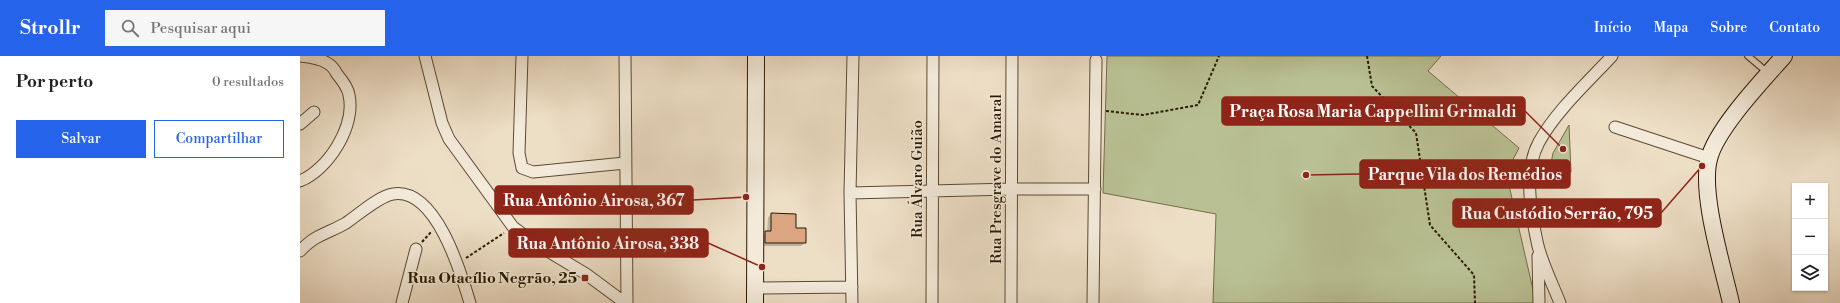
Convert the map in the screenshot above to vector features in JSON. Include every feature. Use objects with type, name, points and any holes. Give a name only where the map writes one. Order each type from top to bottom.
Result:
[{"type":"street","points":[[300,56],[327,63],[343,80],[349,95],[350,109],[346,128],[336,148],[320,169],[300,181]]},
{"type":"street","points":[[425,56],[448,139],[513,227],[626,303]]},
{"type":"street","points":[[522,56],[519,153],[522,168],[533,172],[625,163]]},
{"type":"street","points":[[625,56],[626,303]]},
{"type":"street","points":[[756,56],[755,295],[852,288]]},
{"type":"street","points":[[852,303],[850,193],[853,56]]},
{"type":"street","name":"Rua Álvaro Guião","points":[[932,303],[933,56]]},
{"type":"street","name":"Rua Presgrave do Amaral","points":[[1011,303],[1012,56]]},
{"type":"street","points":[[1539,303],[1538,247],[1531,186],[1532,166],[1539,142],[1558,116],[1612,56]]},
{"type":"street","points":[[1731,303],[1707,192],[1709,158],[1735,113],[1784,56]]},
{"type":"street","points":[[1093,303],[1096,60]]},
{"type":"street","points":[[300,124],[314,112]]},
{"type":"street","points":[[1615,127],[1709,158]]},
{"type":"street","points":[[850,193],[1011,189],[1095,189]]},
{"type":"street","points":[[300,251],[313,240],[339,227],[391,194],[408,195],[421,204],[438,224],[449,242],[458,264],[470,303]]},
{"type":"street","points":[[1538,247],[1560,303]]},
{"type":"street","points":[[402,303],[416,249]]},
{"type":"lane","points":[[1748,56],[1768,74]]},
{"type":"path","points":[[1096,110],[1143,115],[1198,104],[1219,56]]},
{"type":"path","points":[[1367,56],[1372,86],[1416,133],[1430,224],[1474,275],[1475,303]]},
{"type":"path","points":[[416,249],[438,224]]},
{"type":"path","points":[[458,264],[513,227]]},
{"type":"green space","points":[[1107,56],[1441,56],[1428,71],[1519,148],[1508,169],[1508,181],[1534,294],[1534,303],[1213,303],[1216,214],[1103,193]]},
{"type":"green space","points":[[1569,125],[1571,172],[1548,179],[1553,153]]},
{"type":"building","points":[[771,213],[796,214],[796,228],[806,228],[806,243],[765,243],[765,231],[771,231]]},
{"type":"place","name":"Praça Rosa Maria Cappellini Grimaldi","points":[[1563,149]]},
{"type":"place","name":"Rua Custódio Serrão, 795","points":[[1702,166]]},
{"type":"place","name":"Parque Vila dos Remédios","points":[[1306,175]]},
{"type":"place","name":"Rua Antônio Airosa, 367","points":[[746,197]]},
{"type":"place","name":"Rua Antônio Airosa, 338","points":[[762,267]]},
{"type":"place","name":"Rua Otacílio Negrão, 25","points":[[585,278]]}]
